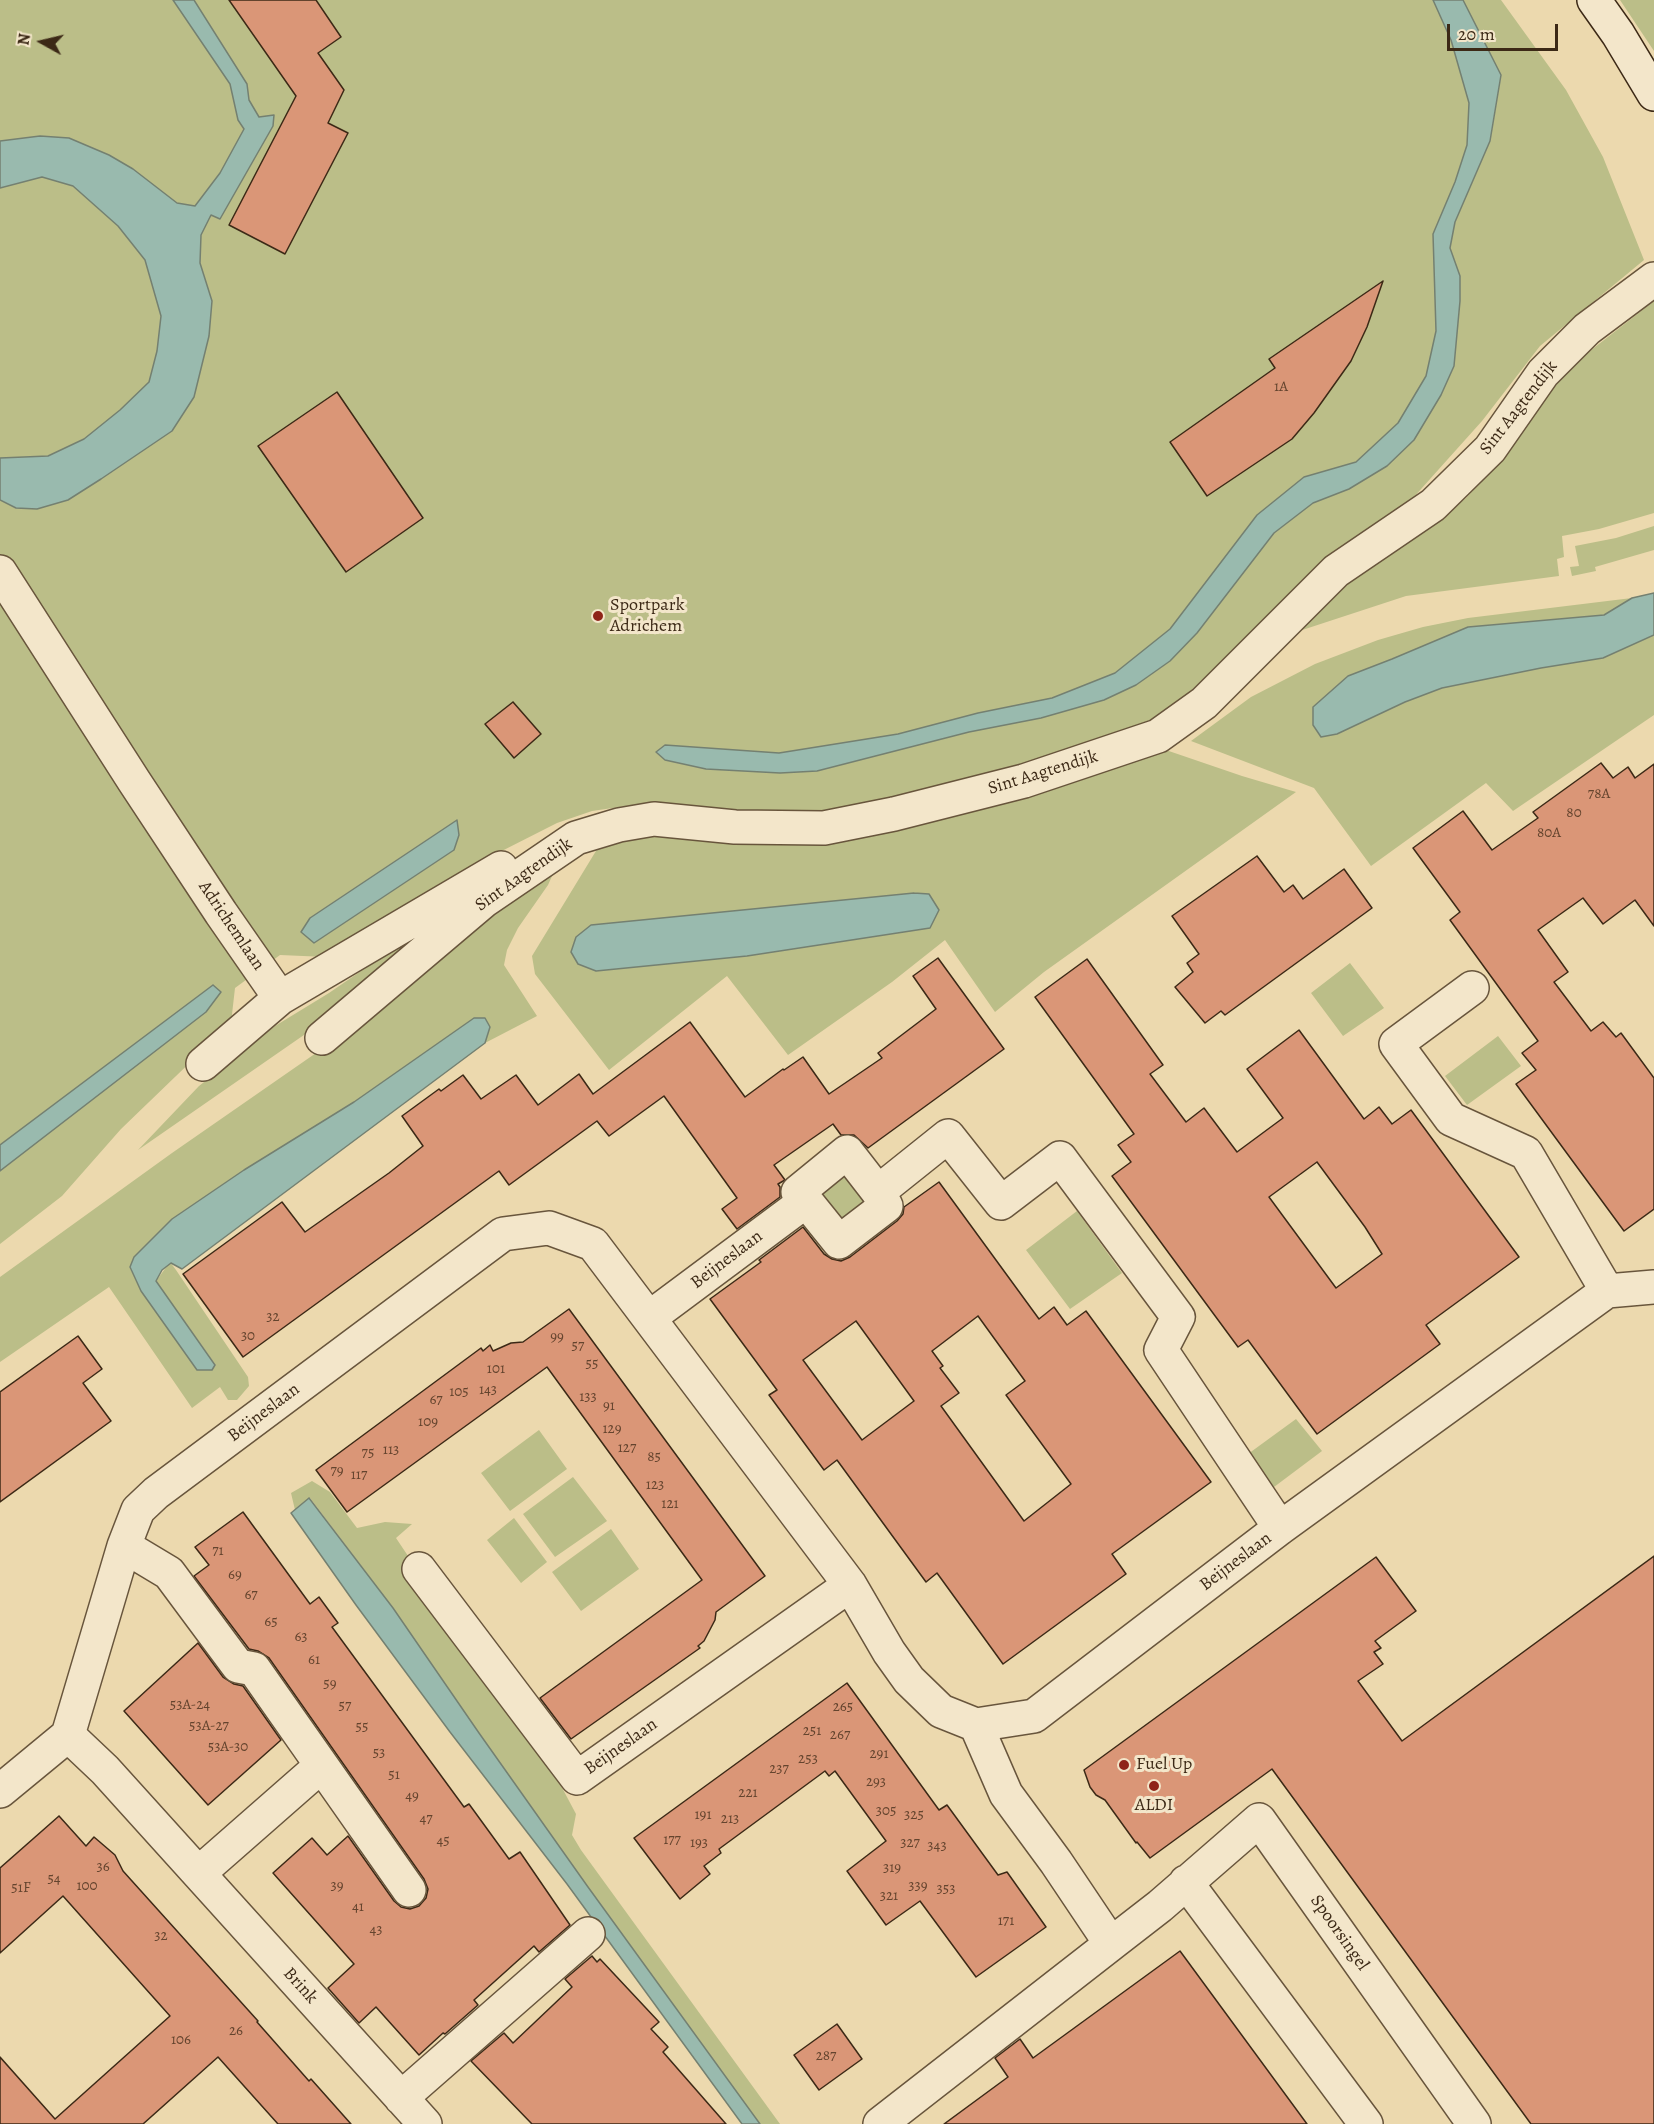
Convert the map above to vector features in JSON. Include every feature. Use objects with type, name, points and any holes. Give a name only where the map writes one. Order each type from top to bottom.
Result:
[{"type":"street","points":[[1594,0],[1618,34],[1654,94]]},
{"type":"street","name":"Sint Aagtendijk","points":[[322,1038],[485,900],[576,838],[619,825],[654,819],[735,827],[824,828],[894,814],[1024,781],[1158,736],[1204,703],[1336,571],[1433,505],[1490,449],[1543,373],[1587,329],[1654,279]]},
{"type":"street","name":"Adrichemlaan","points":[[0,572],[165,827],[280,998]]},
{"type":"street","points":[[203,1064],[280,998],[495,870],[576,838]]},
{"type":"street","points":[[1472,988],[1396,1044],[1451,1119],[1526,1153],[1607,1291],[1654,1287]]},
{"type":"street","points":[[878,1192],[948,1136],[1001,1203],[1060,1158],[1178,1317],[1161,1350],[1281,1528]]},
{"type":"street","points":[[847,1152],[886,1206],[839,1242],[806,1201],[798,1192],[847,1152]]},
{"type":"street","name":"Beijneslaan","points":[[649,1318],[806,1201]]},
{"type":"street","name":"Beijneslaan","points":[[68,1735],[124,1546],[138,1510],[156,1493],[503,1234],[549,1228],[593,1244],[850,1585],[889,1652],[909,1680],[941,1711],[976,1725],[1034,1716],[1281,1528],[1607,1291]]},
{"type":"street","points":[[124,1546],[169,1573],[238,1666],[254,1669],[311,1774],[409,1890]]},
{"type":"street","name":"Beijneslaan","points":[[419,1569],[577,1778],[850,1585]]},
{"type":"street","points":[[976,1725],[1006,1794],[1056,1862],[1111,1944]]},
{"type":"street","points":[[0,1791],[68,1735]]},
{"type":"street","name":"Brink","points":[[68,1735],[105,1770],[425,2124]]},
{"type":"street","points":[[198,1873],[311,1774]]},
{"type":"street","name":"Spoorsingel","points":[[880,2124],[1111,1944],[1260,1820],[1474,2124]]},
{"type":"street","points":[[1186,1882],[1366,2124]]},
{"type":"street","points":[[402,2098],[588,1934]]},
{"type":"green space","name":"Sportpark Adrichem","points":[[0,0],[1449,0],[1483,78],[1474,161],[1444,240],[1452,314],[1440,378],[1381,456],[1314,488],[1229,574],[1161,658],[1077,698],[892,744],[771,763],[669,754],[662,757],[665,760],[706,769],[780,773],[817,771],[969,732],[1041,718],[1104,700],[1136,685],[1170,661],[1197,633],[1274,533],[1313,503],[1349,489],[1386,466],[1414,440],[1441,395],[1454,366],[1460,301],[1459,276],[1450,248],[1455,222],[1490,141],[1501,76],[1463,0],[1501,0],[1566,90],[1603,157],[1644,260],[1540,346],[1482,421],[1413,498],[1330,554],[1219,677],[1171,711],[1144,726],[1099,745],[962,783],[853,808],[806,814],[755,814],[640,804],[592,811],[557,823],[486,859],[359,940],[326,957],[280,955],[235,988],[231,1023],[121,1129],[62,1196],[0,1244],[0,1171],[208,1009],[0,1160]],"holes":[[[458,837],[454,850],[314,943],[307,937]]]},
{"type":"green space","points":[[1620,0],[1654,0],[1654,51]]},
{"type":"green space","points":[[1654,301],[1654,513],[1599,529],[1562,536],[1564,557],[1557,559],[1559,576],[1406,596],[1290,634],[1342,584],[1431,527],[1466,498],[1493,469],[1536,406],[1581,358]]},
{"type":"green space","points":[[1654,526],[1654,550],[1595,567],[1596,571],[1572,576],[1570,567],[1579,566],[1575,546],[1616,538]]},
{"type":"green space","points":[[1632,598],[1604,615],[1468,627],[1348,676],[1373,716],[1442,688],[1603,658],[1654,635],[1654,715],[1513,811],[1486,783],[1371,866],[1314,788],[1191,741],[1251,697],[1315,664],[1378,640],[1423,627],[1468,618]]},
{"type":"green space","points":[[1160,748],[1296,792],[1044,972],[995,1012],[945,940],[892,982],[788,1055],[727,976],[609,1070],[535,974],[532,956],[599,846],[648,833],[816,842],[869,837],[953,815]],"holes":[[[930,928],[747,956],[596,971],[578,964],[571,952]]]},
{"type":"green space","points":[[560,858],[548,885],[518,928],[507,950],[504,965],[537,1016],[485,1043],[490,1027],[485,1018],[474,1018],[354,1102],[244,1170],[172,1219],[134,1257],[130,1268],[141,1291],[197,1370],[215,1364],[156,1281],[170,1262],[176,1270],[248,1377],[249,1386],[237,1400],[228,1400],[220,1387],[192,1408],[109,1287],[0,1362],[0,1277],[329,1044]]},
{"type":"green space","points":[[457,905],[327,1019],[138,1150],[199,1086],[275,1026],[329,993]]},
{"type":"green space","points":[[1350,963],[1384,1008],[1343,1036],[1311,993]]},
{"type":"green space","points":[[1498,1036],[1521,1066],[1467,1105],[1445,1076]]},
{"type":"green space","points":[[847,1161],[879,1204],[838,1233],[807,1192]]},
{"type":"green space","points":[[1077,1211],[1122,1273],[1070,1309],[1026,1250]]},
{"type":"green space","points":[[1296,1419],[1322,1451],[1274,1487],[1248,1454]]},
{"type":"green space","points":[[539,1430],[567,1469],[510,1511],[481,1473]]},
{"type":"green space","points":[[573,1477],[607,1521],[555,1557],[523,1514]]},
{"type":"green space","points":[[312,1481],[330,1492],[357,1528],[385,1522],[412,1524],[396,1538],[559,1782],[576,1814],[572,1835],[581,1850],[780,2124],[760,2124],[588,1887],[393,1608],[310,1498],[295,1510],[291,1493]]},
{"type":"green space","points":[[514,1518],[547,1562],[521,1583],[487,1540]]},
{"type":"green space","points":[[611,1529],[639,1569],[581,1611],[552,1572]]},
{"type":"water","points":[[173,0],[194,0],[247,84],[249,100],[259,117],[274,115],[273,126],[220,219],[211,215],[201,235],[200,263],[212,301],[209,336],[194,397],[172,431],[68,500],[37,509],[16,508],[0,500],[0,458],[48,456],[84,439],[120,410],[149,382],[157,351],[161,316],[145,260],[118,226],[73,186],[42,177],[0,188],[0,141],[40,136],[69,138],[109,155],[133,169],[177,203],[195,206],[220,173],[244,129],[238,120],[230,84]]},
{"type":"water","points":[[1433,0],[1463,0],[1501,75],[1490,141],[1455,222],[1450,248],[1460,276],[1454,366],[1441,395],[1414,440],[1387,466],[1349,489],[1313,503],[1274,533],[1197,633],[1170,661],[1136,685],[1104,700],[1041,718],[969,732],[817,771],[780,773],[706,769],[665,760],[656,752],[665,745],[779,753],[898,734],[978,713],[1052,698],[1115,673],[1170,629],[1257,515],[1304,477],[1356,462],[1398,423],[1426,376],[1436,331],[1433,234],[1455,182],[1467,145],[1469,103],[1451,40]]},
{"type":"water","points":[[1654,593],[1654,635],[1603,658],[1442,688],[1405,702],[1337,734],[1321,737],[1313,725],[1313,707],[1348,676],[1468,627],[1604,615],[1632,598]]},
{"type":"water","points":[[457,820],[459,835],[454,850],[314,943],[301,932],[310,918]]},
{"type":"water","points":[[914,893],[929,894],[939,910],[930,928],[747,956],[596,971],[578,964],[571,952],[576,937],[591,925]]},
{"type":"water","points":[[213,985],[221,992],[206,1012],[0,1171],[0,1145]]},
{"type":"water","points":[[474,1018],[485,1018],[490,1027],[485,1043],[182,1269],[171,1263],[162,1270],[156,1281],[215,1365],[212,1370],[197,1370],[141,1291],[130,1267],[134,1257],[172,1219],[244,1170],[354,1102]]},
{"type":"water","points":[[309,1498],[393,1608],[588,1887],[760,2124],[742,2124],[567,1884],[356,1605],[291,1513]]},
{"type":"building","points":[[229,0],[316,0],[341,37],[318,53],[344,90],[328,123],[348,133],[285,254],[229,225],[296,96]]},
{"type":"building","points":[[1383,281],[1367,327],[1351,361],[1314,413],[1292,439],[1207,496],[1170,442],[1275,368],[1269,359]]},
{"type":"building","points":[[337,392],[423,518],[346,572],[258,446]]},
{"type":"building","points":[[513,702],[541,734],[514,758],[485,724]]},
{"type":"building","points":[[1601,763],[1613,778],[1628,767],[1635,778],[1654,764],[1654,926],[1635,900],[1603,924],[1583,898],[1538,930],[1568,972],[1554,982],[1591,1031],[1603,1022],[1616,1037],[1621,1033],[1654,1078],[1654,1209],[1624,1231],[1516,1084],[1536,1070],[1522,1053],[1538,1041],[1450,920],[1460,912],[1413,848],[1463,811],[1492,850],[1538,818],[1533,812]]},
{"type":"building","points":[[1257,856],[1284,892],[1293,885],[1303,899],[1344,869],[1372,908],[1225,1015],[1221,1011],[1205,1023],[1175,987],[1193,972],[1187,963],[1199,954],[1172,916]]},
{"type":"building","points":[[938,958],[1004,1049],[868,1148],[854,1135],[841,1135],[833,1124],[774,1165],[785,1180],[778,1184],[780,1197],[737,1229],[722,1209],[737,1198],[664,1096],[609,1136],[597,1121],[509,1185],[499,1171],[243,1357],[183,1274],[282,1202],[305,1232],[389,1173],[423,1146],[402,1116],[463,1075],[481,1099],[516,1075],[538,1105],[579,1074],[593,1094],[690,1022],[745,1097],[803,1057],[829,1094],[882,1058],[878,1053],[936,1009],[913,976]]},
{"type":"building","points":[[1087,959],[1163,1065],[1150,1074],[1186,1122],[1204,1108],[1237,1152],[1283,1118],[1247,1069],[1299,1030],[1364,1119],[1379,1107],[1392,1124],[1411,1110],[1519,1257],[1426,1325],[1440,1344],[1317,1434],[1248,1340],[1238,1347],[1112,1176],[1131,1162],[1118,1145],[1134,1134],[1035,997]],"holes":[[[1317,1162],[1382,1254],[1336,1288],[1269,1197]]]},
{"type":"building","points":[[939,1182],[1039,1319],[1054,1307],[1067,1325],[1086,1311],[1211,1482],[1112,1554],[1126,1574],[1003,1664],[937,1573],[926,1582],[837,1460],[824,1470],[769,1395],[777,1390],[710,1299],[761,1262],[759,1260],[803,1227],[824,1254],[841,1261],[850,1257],[897,1221],[903,1214],[904,1207]],"holes":[[[978,1316],[1025,1381],[1006,1395],[1071,1484],[1024,1521],[941,1406],[959,1393],[940,1368],[943,1366],[932,1351]],[[856,1321],[914,1401],[862,1440],[803,1360]]]},
{"type":"building","points":[[569,1309],[765,1576],[716,1612],[715,1620],[704,1641],[698,1646],[700,1648],[571,1739],[540,1698],[702,1580],[547,1367],[347,1512],[316,1470],[481,1348],[483,1351],[490,1345],[493,1351],[511,1343],[523,1342]]},
{"type":"building","points":[[78,1336],[102,1369],[83,1383],[111,1421],[0,1502],[0,1392]]},
{"type":"building","points":[[243,1512],[310,1604],[319,1597],[338,1623],[332,1627],[464,1807],[469,1804],[509,1859],[520,1852],[570,1925],[539,1952],[534,1946],[474,2000],[478,2005],[419,2055],[376,2007],[359,2023],[328,1988],[354,1964],[273,1873],[312,1838],[327,1855],[348,1836],[394,1901],[401,1907],[410,1909],[419,1906],[426,1898],[428,1889],[424,1879],[269,1658],[258,1651],[249,1649],[194,1576],[209,1565],[195,1547]]},
{"type":"building","points":[[1654,1556],[1654,2124],[1531,2124],[1272,1769],[1150,1858],[1136,1843],[1105,1800],[1096,1795],[1090,1787],[1084,1770],[1376,1557],[1416,1611],[1375,1641],[1381,1648],[1374,1652],[1383,1664],[1358,1681],[1402,1741]]},
{"type":"building","points":[[198,1643],[223,1677],[234,1684],[243,1686],[281,1740],[208,1805],[124,1711]]},
{"type":"building","points":[[847,1683],[939,1810],[947,1805],[998,1875],[1007,1872],[1046,1927],[976,1977],[920,1901],[886,1925],[847,1871],[886,1841],[835,1771],[829,1776],[825,1771],[719,1849],[721,1853],[704,1866],[710,1874],[680,1899],[634,1838]]},
{"type":"building","points":[[59,1816],[86,1846],[94,1837],[115,1855],[123,1871],[309,2081],[311,2079],[351,2124],[278,2124],[218,2057],[143,2124],[0,2124],[0,2057],[55,2119],[170,2016],[63,1896],[0,1953],[0,1868]]},
{"type":"building","points":[[1180,1951],[1307,2124],[944,2124],[1008,2077],[995,2058],[1020,2039],[1033,2058]]},
{"type":"building","points":[[592,1956],[597,1962],[600,1959],[659,2022],[651,2029],[668,2047],[663,2052],[726,2124],[532,2124],[471,2061],[504,2033],[513,2043],[572,1987],[565,1979]]},
{"type":"building","points":[[837,2024],[862,2059],[819,2090],[794,2055]]},
{"type":"place","name":"Sportpark Adrichem","points":[[598,616]]},
{"type":"place","name":"Fuel Up","points":[[1124,1765]]},
{"type":"place","name":"ALDI","points":[[1154,1786]]}]
